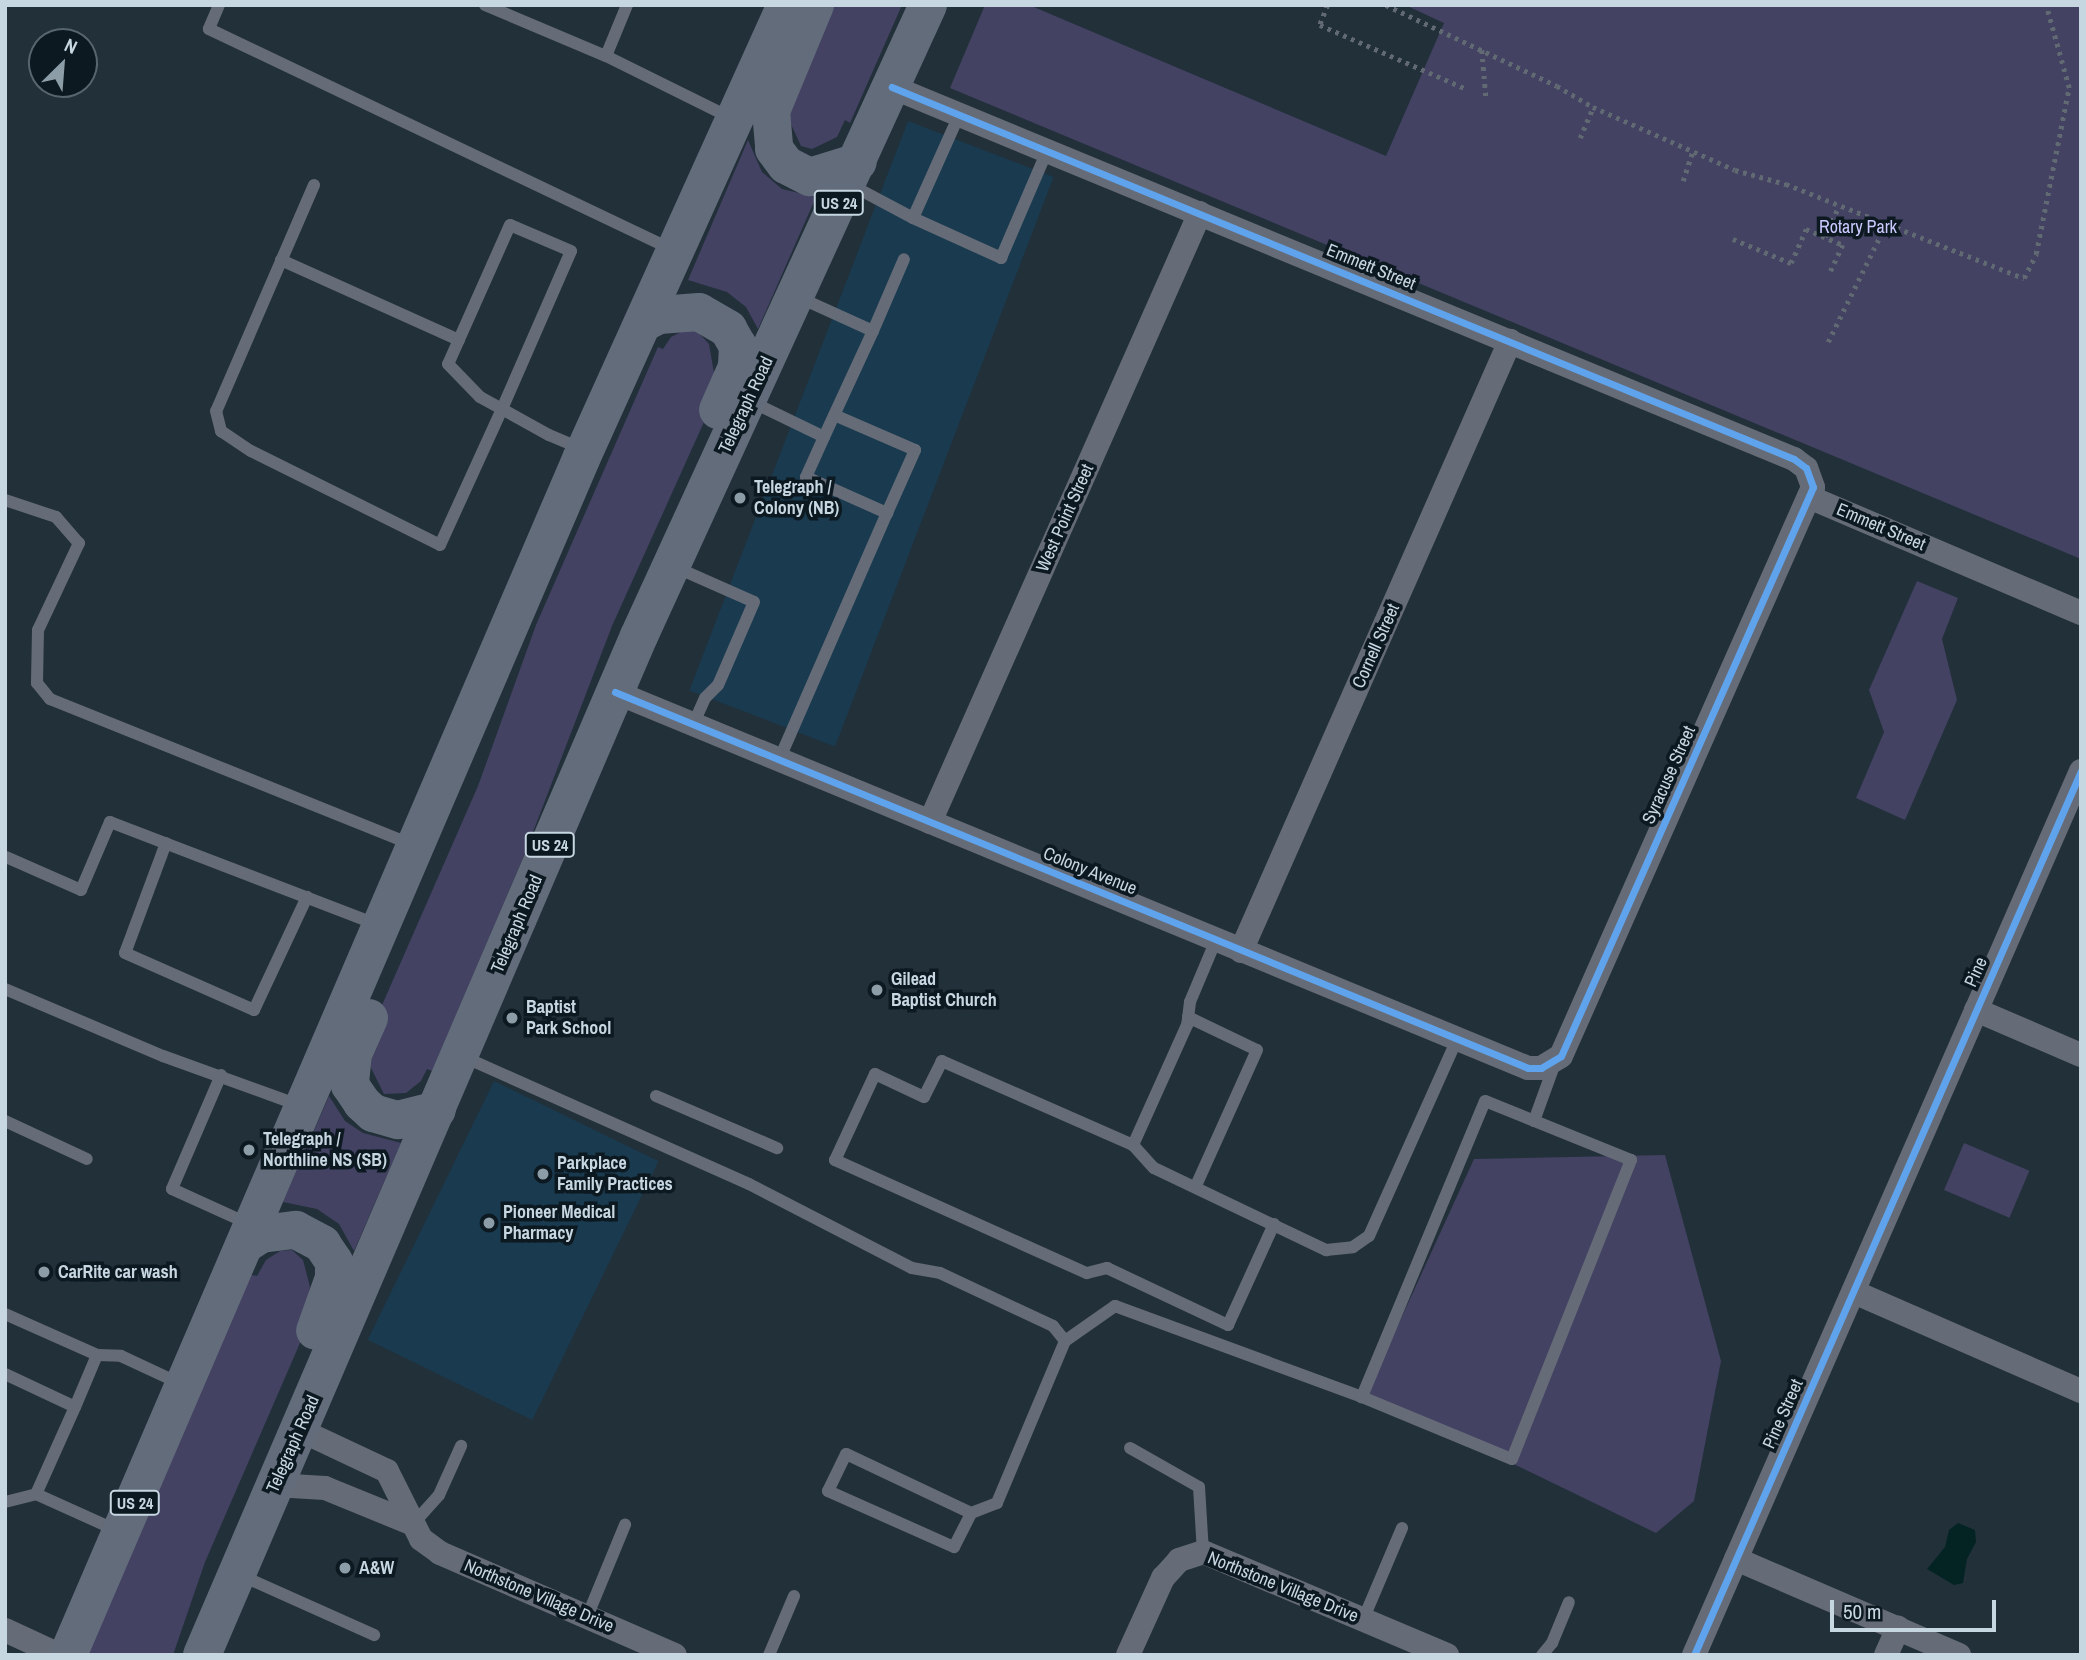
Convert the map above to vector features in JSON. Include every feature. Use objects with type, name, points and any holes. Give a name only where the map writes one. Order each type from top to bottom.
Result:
[{"type":"main road","name":"US 24","points":[[68,1655],[491,678],[586,450],[786,5]]},
{"type":"main road","points":[[815,5],[768,124],[774,149],[793,169],[810,177],[853,173]]},
{"type":"main road","name":"Telegraph Road","points":[[202,1655],[608,709],[928,5]]},
{"type":"main road","points":[[608,709],[620,631],[737,367],[738,346],[728,329],[712,317],[680,311],[643,323]]},
{"type":"main road","points":[[437,1110],[398,1120],[373,1113],[350,1085],[353,1054],[465,796],[491,678]]},
{"type":"main road","points":[[191,1655],[189,1642],[218,1558],[334,1278],[334,1262],[309,1234],[279,1230],[251,1235]]},
{"type":"street","name":"Emmett Street","points":[[892,87],[1794,459],[1812,479],[1809,497],[2081,614]]},
{"type":"street","name":"West Point Street","points":[[930,822],[1200,213]]},
{"type":"street","name":"Cornell Street","points":[[1241,951],[1510,341]]},
{"type":"street","name":"Syracuse Street","points":[[1555,1063],[1809,497]]},
{"type":"street","name":"Colony Avenue","points":[[608,709],[693,725],[1528,1068],[1555,1063]]},
{"type":"street","name":"Pine","points":[[1899,1185],[2081,771]]},
{"type":"street","points":[[1976,1010],[2081,1055]]},
{"type":"street","name":"Pine Street","points":[[1694,1655],[1899,1185]]},
{"type":"street","points":[[1854,1292],[2081,1391]]},
{"type":"street","name":"Northstone Village Drive","points":[[300,1430],[387,1471],[421,1539],[440,1553],[675,1655]]},
{"type":"street","name":"Northstone Village Drive","points":[[275,1485],[325,1488],[413,1524]]},
{"type":"street","name":"Northstone Village Drive","points":[[1128,1655],[1163,1578],[1179,1560],[1203,1552],[1447,1655]]},
{"type":"street","points":[[1736,1559],[1959,1655]]},
{"type":"street","points":[[1886,1655],[1898,1628]]},
{"type":"street","points":[[5,1630],[59,1655]]},
{"type":"lane","points":[[219,5],[209,29],[675,250]]},
{"type":"lane","points":[[485,5],[606,57],[734,119]]},
{"type":"lane","points":[[606,57],[627,5]]},
{"type":"lane","points":[[913,218],[959,115]]},
{"type":"lane","points":[[853,173],[913,218],[1001,258],[1047,151]]},
{"type":"lane","points":[[314,185],[216,411],[221,431],[251,451],[440,545],[502,409],[571,251],[510,225],[448,364],[480,397],[502,409],[586,450]]},
{"type":"lane","points":[[887,513],[806,477],[904,259]]},
{"type":"lane","points":[[281,260],[458,340]]},
{"type":"lane","points":[[796,296],[873,331]]},
{"type":"lane","points":[[748,400],[824,437]]},
{"type":"lane","points":[[779,760],[915,450],[834,415]]},
{"type":"lane","points":[[5,500],[56,517],[79,542],[38,630],[37,683],[50,699],[417,847]]},
{"type":"lane","points":[[672,566],[754,602],[718,685],[705,698],[693,725]]},
{"type":"lane","points":[[6,856],[81,890],[110,822],[383,926]]},
{"type":"lane","points":[[166,844],[125,953],[254,1010],[307,897]]},
{"type":"lane","points":[[1133,1145],[1188,1017],[1216,940]]},
{"type":"lane","points":[[5,989],[163,1056],[221,1075],[305,1108]]},
{"type":"lane","points":[[1188,1017],[1257,1050],[1196,1186]]},
{"type":"lane","points":[[1274,1224],[1228,1325],[1107,1268],[1087,1273],[835,1160],[875,1074],[925,1097],[942,1061],[1133,1145],[1154,1168],[1196,1186],[1274,1224],[1326,1250],[1353,1247],[1369,1236],[1457,1038]]},
{"type":"lane","points":[[461,1055],[749,1184],[912,1268],[940,1273],[1054,1326],[1065,1341]]},
{"type":"lane","points":[[1534,1121],[1555,1063]]},
{"type":"lane","points":[[221,1075],[172,1189],[251,1235]]},
{"type":"lane","points":[[656,1096],[777,1148]]},
{"type":"lane","points":[[971,1513],[846,1454],[828,1491],[954,1547],[971,1513],[998,1503],[1065,1341],[1115,1306],[1362,1397],[1513,1459],[1631,1160],[1485,1101],[1362,1397]]},
{"type":"lane","points":[[5,1121],[87,1159]]},
{"type":"lane","points":[[5,1314],[97,1355],[121,1356],[185,1386]]},
{"type":"lane","points":[[36,1494],[97,1355]]},
{"type":"lane","points":[[5,1374],[75,1407]]},
{"type":"lane","points":[[413,1524],[439,1495],[461,1446]]},
{"type":"lane","points":[[1130,1448],[1199,1487],[1203,1552]]},
{"type":"lane","points":[[5,1502],[36,1494],[122,1533]]},
{"type":"lane","points":[[587,1617],[625,1525]]},
{"type":"lane","points":[[1363,1620],[1402,1528]]},
{"type":"lane","points":[[236,1573],[374,1635]]},
{"type":"lane","points":[[769,1655],[794,1596]]},
{"type":"lane","points":[[1542,1655],[1552,1643],[1569,1602]]},
{"type":"path","points":[[1328,5],[1320,25],[1464,88]]},
{"type":"path","points":[[1386,5],[1593,107],[1693,151],[1886,224],[2006,274],[2024,278],[2032,269],[2069,88],[2046,5]]},
{"type":"path","points":[[1482,50],[1486,97]]},
{"type":"path","points":[[1580,138],[1593,107]]},
{"type":"path","points":[[1683,181],[1693,151]]},
{"type":"path","points":[[1825,237],[1839,206]]},
{"type":"path","points":[[1828,342],[1886,224]]},
{"type":"path","points":[[1733,239],[1791,263],[1805,229],[1843,245],[1831,271]]},
{"type":"shaded area","points":[[908,121],[1054,177],[835,746],[689,690]]},
{"type":"shaded area","points":[[494,1081],[658,1161],[532,1420],[368,1340]]},
{"type":"shaded area","points":[[1958,1523],[1975,1530],[1976,1542],[1967,1559],[1963,1583],[1954,1585],[1927,1569],[1945,1547],[1949,1530]]},
{"type":"green space","points":[[824,5],[902,5],[850,123],[845,120],[837,137],[812,149],[801,146],[790,122],[789,104]]},
{"type":"green space","name":"Rotary Park","points":[[985,5],[1029,5],[1386,156],[1444,23],[1405,5],[2081,5],[2081,559],[950,88]]},
{"type":"green space","points":[[748,140],[762,172],[782,189],[816,197],[758,329],[746,307],[727,292],[688,280]]},
{"type":"green space","points":[[685,330],[697,331],[709,344],[714,373],[713,402],[612,626],[523,858],[432,1071],[427,1069],[421,1081],[406,1093],[384,1094],[371,1068],[372,1028],[478,786],[536,625],[658,347],[663,349],[671,337]]},
{"type":"green space","points":[[1917,581],[1958,598],[1942,639],[1957,700],[1905,820],[1856,798],[1884,732],[1869,690]]},
{"type":"green space","points":[[329,1096],[345,1121],[363,1133],[401,1143],[354,1251],[339,1224],[317,1209],[283,1202]]},
{"type":"green space","points":[[1964,1143],[2029,1171],[2009,1218],[1944,1190]]},
{"type":"green space","points":[[1665,1155],[1721,1361],[1694,1501],[1656,1533],[1367,1393],[1474,1159]]},
{"type":"green space","points":[[292,1250],[303,1260],[310,1287],[305,1318],[310,1320],[205,1562],[173,1655],[86,1655],[251,1275],[257,1276],[266,1260],[280,1251]]},
{"type":"cycle path","points":[[615,692],[1528,1068],[1541,1068],[1561,1056],[1813,487],[1806,468],[1794,459],[892,87]]},
{"type":"cycle path","points":[[1694,1655],[2081,771]]},
{"type":"place","name":"Telegraph / Colony (NB)","points":[[740,498]]},
{"type":"place","name":"Gilead Baptist Church","points":[[877,990]]},
{"type":"place","name":"Baptist Park School","points":[[512,1018]]},
{"type":"place","name":"Telegraph / Northline NS (SB)","points":[[249,1150]]},
{"type":"place","name":"Parkplace Family Practices","points":[[543,1174]]},
{"type":"place","name":"Pioneer Medical Pharmacy","points":[[489,1223]]},
{"type":"place","name":"CarRite car wash","points":[[44,1272]]},
{"type":"place","name":"A&W","points":[[345,1568]]}]
